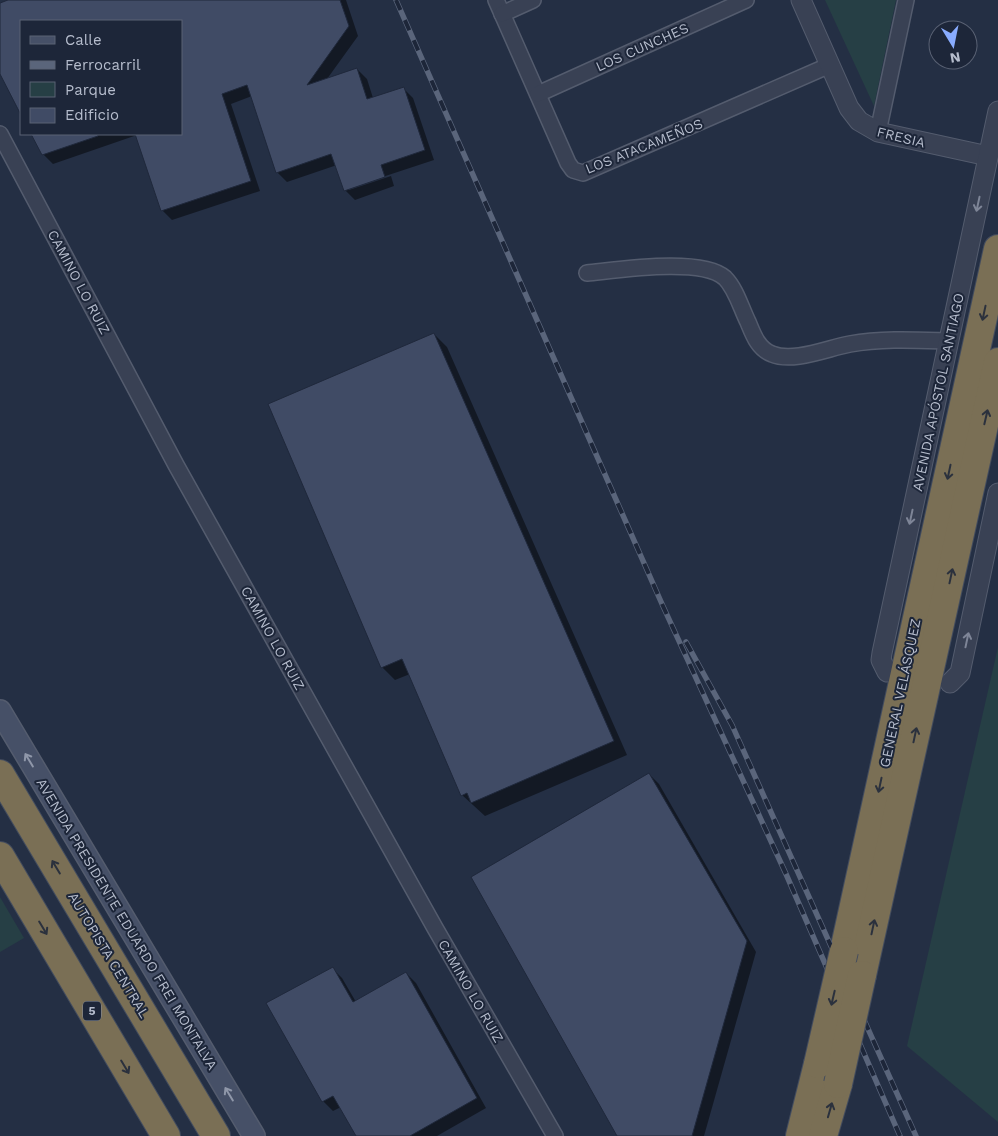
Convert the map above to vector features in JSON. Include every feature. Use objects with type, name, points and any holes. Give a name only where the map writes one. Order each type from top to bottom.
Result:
[{"type":"highway","name":"GENERAL VELÁSQUEZ","points":[[800,1136],[844,951],[998,249]]},
{"type":"highway","name":"GENERAL VELÁSQUEZ","points":[[823,1136],[838,1084],[998,362]]},
{"type":"highway","name":"AUTOPISTA CENTRAL","points":[[0,774],[216,1136]]},
{"type":"highway","name":"5","points":[[0,856],[166,1136]]},
{"type":"main road","name":"AVENIDA PRESIDENTE EDUARDO FREI MONTALVA","points":[[0,711],[254,1136]]},
{"type":"street","points":[[499,7],[533,0]]},
{"type":"street","name":"LOS CUNCHES","points":[[538,94],[746,0]]},
{"type":"street","name":"FRESIA","points":[[801,0],[854,115],[866,127],[878,132],[988,156]]},
{"type":"street","points":[[878,132],[906,0]]},
{"type":"street","name":"LOS ATACAMEÑOS","points":[[499,7],[570,167],[582,173],[830,66]]},
{"type":"street","name":"AVENIDA APÓSTOL SANTIAGO","points":[[887,672],[881,660],[882,653],[998,111]]},
{"type":"street","name":"CAMINO LO RUIZ","points":[[0,134],[176,465],[431,920],[555,1136]]},
{"type":"street","points":[[587,272],[663,266],[715,272],[731,285],[757,343],[767,352],[782,357],[829,350],[850,344],[902,340],[949,341]]},
{"type":"street","points":[[950,683],[960,673],[998,493]]},
{"type":"green space","points":[[825,0],[896,0],[874,106]]},
{"type":"green space","points":[[998,647],[998,1122],[907,1046]]},
{"type":"green space","points":[[0,897],[24,938],[0,952]]},
{"type":"building","points":[[8,0],[340,0],[349,26],[307,85],[357,68],[367,99],[404,87],[425,150],[381,165],[385,177],[344,191],[331,154],[276,173],[247,85],[222,94],[251,181],[161,211],[135,135],[182,135],[182,20],[20,20],[20,113],[0,74],[0,3]]},
{"type":"building","points":[[32,135],[98,136],[42,155]]},
{"type":"building","points":[[434,333],[614,741],[471,803],[467,793],[461,796],[402,659],[381,668],[268,404]]},
{"type":"building","points":[[649,773],[747,941],[692,1136],[617,1136],[471,877]]},
{"type":"building","points":[[333,967],[353,1002],[406,972],[477,1098],[410,1136],[356,1136],[333,1096],[322,1102],[266,1003]]},
{"type":"railway","points":[[396,0],[662,604],[786,874],[900,1136]]},
{"type":"railway","points":[[686,642],[732,725],[916,1136]]}]
